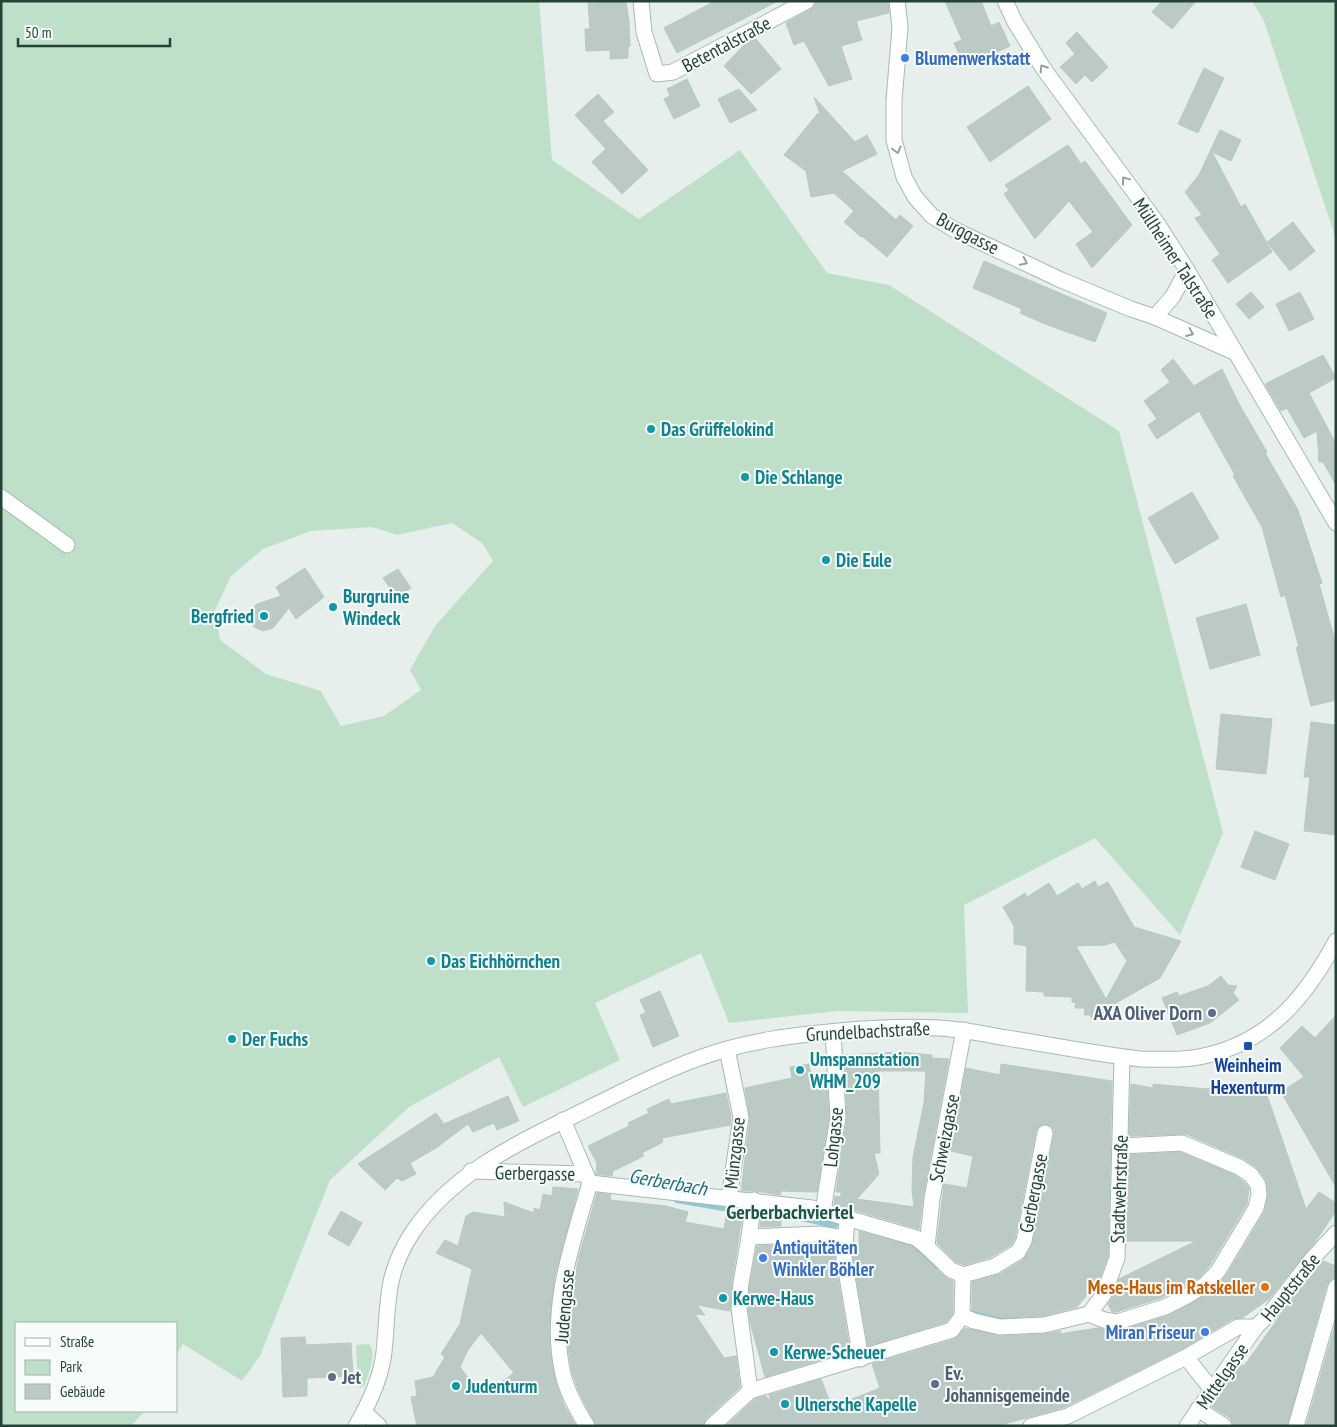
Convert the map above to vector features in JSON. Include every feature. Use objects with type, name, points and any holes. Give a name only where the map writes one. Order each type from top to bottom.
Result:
[{"type":"street","name":"Betentalstraße","points":[[641,1],[644,32],[657,74],[673,72],[807,1]]},
{"type":"street","name":"Burggasse","points":[[897,1],[900,27],[894,101],[894,140],[904,177],[914,197],[932,216],[955,230],[1061,280],[1156,317],[1236,353]]},
{"type":"street","name":"Müllheimer Talstraße","points":[[1005,1],[1015,22],[1043,68],[1157,223],[1187,270],[1336,523]]},
{"type":"street","points":[[1156,317],[1173,296],[1187,270]]},
{"type":"street","points":[[1,497],[67,545]]},
{"type":"street","name":"Grundelbachstraße","points":[[356,1426],[372,1396],[384,1354],[388,1294],[391,1278],[412,1233],[432,1207],[472,1172],[563,1120],[680,1065],[727,1049],[783,1037],[892,1027],[939,1028],[964,1030],[1122,1057],[1162,1060],[1208,1055],[1246,1040],[1289,1010],[1322,968],[1336,942]]},
{"type":"street","name":"Schweizgasse","points":[[927,1246],[932,1199],[964,1030]]},
{"type":"street","name":"Lohgasse","points":[[823,1211],[838,1117],[833,1032]]},
{"type":"street","name":"Münzgasse","points":[[727,1049],[741,1117],[729,1198]]},
{"type":"street","name":"Stadtwehrstraße","points":[[1089,1314],[1104,1294],[1117,1258],[1122,1057]]},
{"type":"street","points":[[563,1120],[588,1178]]},
{"type":"street","name":"Gerbergasse","points":[[472,1172],[588,1178],[812,1208],[916,1238],[927,1246],[951,1270],[963,1274],[996,1266],[1018,1252],[1024,1241],[1045,1133]]},
{"type":"street","points":[[962,1316],[1000,1327],[1044,1325],[1089,1314],[1104,1320],[1117,1322],[1129,1320],[1165,1307],[1187,1296],[1206,1284],[1218,1272],[1256,1208],[1259,1195],[1258,1185],[1251,1175],[1239,1167],[1182,1143],[1121,1146]]},
{"type":"street","name":"Judengasse","points":[[587,1426],[563,1376],[560,1359],[559,1325],[561,1289],[588,1178]]},
{"type":"street","name":"Münzgasse","points":[[750,1392],[740,1308],[740,1283],[750,1237],[754,1200]]},
{"type":"street","points":[[846,1219],[844,1259],[861,1359]]},
{"type":"street","name":"Hauptstraße","points":[[1031,1426],[1071,1421],[1238,1327],[1256,1327],[1271,1312],[1312,1259],[1336,1233]]},
{"type":"street","points":[[750,1237],[819,1234],[845,1238]]},
{"type":"street","points":[[712,1426],[750,1392],[952,1330],[962,1316],[963,1274]]},
{"type":"street","points":[[1296,1426],[1336,1287]]},
{"type":"street","name":"Mittelgasse","points":[[1187,1426],[1256,1327]]},
{"type":"street","points":[[1186,1357],[1212,1390]]},
{"type":"street","points":[[1198,1409],[1224,1426]]},
{"type":"street","points":[[364,1412],[379,1426]]},
{"type":"green space","points":[[1,1],[539,1],[552,160],[639,219],[740,150],[827,273],[889,285],[1119,431],[1223,833],[1180,935],[1095,838],[964,905],[968,1013],[836,1011],[729,1023],[701,953],[595,1003],[620,1060],[523,1107],[499,1057],[409,1107],[330,1180],[260,1356],[242,1381],[183,1344],[178,1352],[178,1322],[15,1322],[15,1412],[144,1412],[131,1426],[1,1426]],"holes":[[[452,523],[482,543],[493,561],[435,626],[410,670],[421,690],[384,716],[341,726],[321,691],[266,674],[220,640],[215,610],[231,576],[263,549],[311,531],[372,527],[397,535]]]},
{"type":"green space","points":[[1252,1],[1336,1],[1336,239],[1264,21]]},
{"type":"green space","points":[[369,1344],[373,1353],[372,1364],[365,1385],[360,1388],[358,1386],[356,1345]]},
{"type":"building","points":[[597,1],[626,1],[630,46],[628,47],[628,58],[610,59],[610,50],[586,51],[585,29],[590,29],[588,3],[598,3]]},
{"type":"building","points":[[715,1],[778,1],[677,53],[664,28]]},
{"type":"building","points":[[816,1],[888,1],[889,13],[856,21],[862,40],[841,46],[852,79],[829,86],[804,41],[794,45],[786,23],[811,9]]},
{"type":"building","points":[[945,1],[981,1],[991,26],[999,22],[1010,46],[965,67],[954,43],[962,40]]},
{"type":"building","points":[[1162,1],[1196,1],[1172,29],[1152,12]]},
{"type":"building","points":[[1077,32],[1108,67],[1092,82],[1085,75],[1076,84],[1060,67],[1075,54],[1066,43]]},
{"type":"building","points":[[756,39],[781,69],[751,94],[724,66],[745,44]]},
{"type":"building","points":[[1204,68],[1224,78],[1198,133],[1178,124]]},
{"type":"building","points":[[687,79],[700,106],[674,119],[664,99],[670,96],[667,89]]},
{"type":"building","points":[[1028,86],[1051,119],[990,162],[967,127]]},
{"type":"building","points":[[739,89],[757,110],[730,123],[718,99]]},
{"type":"building","points":[[598,94],[614,112],[603,121],[648,170],[622,194],[592,162],[606,149],[575,115]]},
{"type":"building","points":[[814,97],[855,142],[867,135],[877,154],[842,171],[896,220],[900,215],[913,226],[887,257],[844,222],[854,211],[834,193],[811,197],[806,171],[784,155],[818,113],[821,117]]},
{"type":"building","points":[[1220,130],[1241,140],[1231,161],[1212,152],[1241,207],[1245,204],[1272,252],[1228,283],[1212,260],[1220,254],[1195,218],[1202,215],[1185,192],[1199,175]]},
{"type":"building","points":[[1068,145],[1081,164],[1085,161],[1132,225],[1092,268],[1076,244],[1093,232],[1069,201],[1035,239],[1004,194],[1009,190],[1005,185]]},
{"type":"building","points":[[1293,222],[1315,251],[1290,271],[1267,242]]},
{"type":"building","points":[[984,261],[1107,313],[1095,342],[1020,313],[1022,309],[973,288]]},
{"type":"building","points":[[1251,292],[1264,307],[1249,319],[1236,304]]},
{"type":"building","points":[[1300,292],[1314,319],[1289,331],[1276,304]]},
{"type":"building","points":[[1323,355],[1336,378],[1309,393],[1336,444],[1336,485],[1323,462],[1319,462],[1317,431],[1304,438],[1287,408],[1281,411],[1265,384]]},
{"type":"building","points":[[1173,359],[1194,386],[1222,369],[1239,404],[1267,452],[1265,453],[1298,510],[1322,583],[1319,584],[1336,644],[1336,700],[1311,706],[1296,647],[1299,647],[1285,595],[1281,597],[1262,527],[1199,411],[1157,439],[1148,425],[1157,419],[1144,401],[1170,382],[1161,370]]},
{"type":"building","points":[[1192,492],[1219,538],[1175,564],[1148,518]]},
{"type":"building","points":[[305,568],[324,597],[296,619],[289,608],[273,628],[263,631],[254,627],[249,618],[253,608],[257,604],[281,596],[276,587]]},
{"type":"building","points":[[398,569],[411,588],[397,598],[383,578]]},
{"type":"building","points":[[1246,604],[1260,655],[1210,669],[1196,618]]},
{"type":"building","points":[[1221,714],[1272,719],[1266,774],[1216,769]]},
{"type":"building","points":[[1311,722],[1336,725],[1336,835],[1304,831],[1310,777],[1304,777]]},
{"type":"building","points":[[1255,831],[1289,844],[1275,880],[1241,867]]},
{"type":"building","points":[[1095,881],[1098,887],[1108,882],[1134,927],[1181,941],[1160,978],[1109,1007],[1108,1019],[1091,1018],[1091,1015],[1084,1015],[1085,1008],[1075,1008],[1076,1003],[1072,1002],[1072,997],[1044,996],[1044,992],[1026,991],[1027,946],[1014,944],[1014,926],[1003,907],[1025,893],[1027,897],[1049,883],[1057,896],[1078,883],[1082,889]],"holes":[[[1115,942],[1127,961],[1106,999],[1076,946],[1105,945]]]},
{"type":"building","points":[[1221,976],[1228,985],[1237,986],[1233,993],[1239,1000],[1210,1023],[1177,1035],[1162,998],[1177,992],[1179,996],[1208,986]]},
{"type":"building","points":[[660,991],[679,1036],[653,1047],[640,1015],[646,1013],[640,1000]]},
{"type":"building","points":[[1336,1015],[1336,1187],[1281,1092],[1304,1077],[1280,1048],[1302,1026],[1315,1038]]},
{"type":"building","points":[[899,1052],[932,1055],[932,1058],[949,1059],[923,1197],[919,1229],[834,1204],[835,1196],[841,1197],[841,1192],[836,1192],[847,1118],[844,1055]],"holes":[[[878,1071],[926,1071],[924,1103],[913,1157],[912,1190],[914,1207],[857,1199],[879,1174],[874,1153],[880,1153]]]},
{"type":"building","points":[[809,1064],[811,1075],[826,1073],[829,1117],[817,1192],[780,1191],[781,1195],[741,1191],[750,1118],[745,1088],[792,1078],[790,1067]]},
{"type":"building","points":[[1001,1064],[1112,1081],[1108,1256],[1097,1286],[1096,1284],[1077,1307],[1043,1316],[1001,1318],[972,1310],[972,1282],[1000,1274],[1023,1260],[1032,1245],[1054,1135],[1054,1130],[1051,1126],[1042,1124],[1036,1131],[1015,1238],[1011,1245],[991,1257],[964,1265],[956,1262],[937,1243],[944,1184],[967,1188],[973,1156],[951,1151],[966,1068],[1000,1075]]},
{"type":"building","points":[[1258,1080],[1268,1098],[1306,1209],[1319,1192],[1336,1203],[1336,1211],[1315,1242],[1269,1299],[1242,1318],[1233,1319],[1182,1349],[1065,1407],[997,1426],[726,1426],[755,1399],[766,1396],[771,1403],[769,1395],[821,1379],[832,1407],[880,1388],[872,1364],[955,1339],[965,1328],[1000,1336],[1045,1334],[1061,1331],[1059,1334],[1098,1328],[1119,1331],[1169,1315],[1211,1292],[1226,1276],[1264,1213],[1268,1194],[1266,1180],[1256,1167],[1244,1159],[1186,1134],[1129,1136],[1131,1084],[1153,1088],[1153,1084],[1207,1089],[1219,1084],[1223,1092]]},
{"type":"building","points":[[726,1093],[731,1117],[730,1125],[662,1138],[663,1142],[642,1153],[644,1156],[613,1171],[612,1176],[596,1174],[597,1163],[588,1146],[629,1126],[628,1123],[649,1113],[647,1109],[669,1099],[671,1104]]},
{"type":"building","points":[[508,1096],[519,1121],[497,1130],[494,1123],[473,1132],[468,1124],[436,1148],[410,1163],[416,1174],[402,1181],[397,1178],[385,1190],[358,1164],[436,1113],[444,1124]]},
{"type":"building","points":[[1180,1152],[1235,1175],[1249,1188],[1247,1204],[1210,1265],[1200,1277],[1161,1298],[1112,1312],[1108,1304],[1113,1297],[1119,1279],[1196,1241],[1127,1241],[1129,1155]]},
{"type":"building","points":[[553,1187],[578,1189],[555,1275],[549,1326],[550,1351],[556,1383],[564,1405],[576,1426],[417,1426],[411,1397],[417,1396],[415,1381],[433,1377],[445,1357],[441,1354],[460,1324],[472,1269],[436,1253],[445,1240],[458,1246],[466,1216],[473,1212],[505,1217],[504,1202],[534,1213],[534,1208],[540,1210],[543,1194],[552,1196]],"holes":[[[481,1333],[514,1373],[482,1396],[460,1367],[468,1350]]]},
{"type":"building","points":[[597,1193],[611,1195],[610,1200],[666,1206],[688,1212],[685,1222],[724,1229],[727,1211],[739,1213],[739,1209],[743,1210],[732,1281],[730,1311],[697,1305],[705,1315],[695,1314],[724,1358],[736,1356],[740,1387],[706,1419],[703,1426],[596,1426],[578,1390],[572,1372],[568,1349],[570,1303],[579,1256]]},
{"type":"building","points":[[341,1211],[362,1223],[349,1246],[328,1234]]},
{"type":"building","points":[[762,1212],[781,1214],[781,1226],[760,1227]]},
{"type":"building","points":[[859,1231],[912,1246],[945,1277],[953,1281],[953,1313],[946,1322],[868,1346],[853,1259],[854,1247],[859,1248]]},
{"type":"building","points":[[818,1243],[836,1246],[835,1261],[850,1351],[765,1377],[748,1308],[757,1246]]},
{"type":"building","points":[[1323,1261],[1336,1266],[1336,1278],[1330,1280],[1327,1284],[1287,1426],[1233,1426],[1230,1418],[1212,1407],[1241,1364],[1244,1366]]},
{"type":"building","points":[[1336,1322],[1336,1426],[1306,1426]]},
{"type":"building","points":[[305,1337],[306,1345],[351,1343],[353,1376],[307,1378],[307,1396],[283,1397],[281,1338]]},
{"type":"waterway","name":"Gerberbach","points":[[677,1200],[735,1210]]},
{"type":"waterway","name":"Gerberbach","points":[[761,1210],[835,1225]]},
{"type":"waterway","name":"Gerberbach","points":[[906,1245],[915,1247],[935,1268]]},
{"type":"waterway","name":"Gerberbach","points":[[970,1313],[1017,1320]]},
{"type":"place","name":"Blumenwerkstatt","points":[[905,58]]},
{"type":"place","name":"Das Grüffelokind","points":[[651,429]]},
{"type":"place","name":"Die Schlange","points":[[745,477]]},
{"type":"place","name":"Die Eule","points":[[826,560]]},
{"type":"place","name":"Burgruine Windeck","points":[[333,607]]},
{"type":"place","name":"Bergfried","points":[[264,616]]},
{"type":"place","name":"Das Eichhörnchen","points":[[431,961]]},
{"type":"place","name":"AXA Oliver Dorn","points":[[1212,1013]]},
{"type":"place","name":"Der Fuchs","points":[[232,1039]]},
{"type":"place","name":"Weinheim Hexenturm","points":[[1248,1046]]},
{"type":"place","name":"Umspannstation WHM_209","points":[[800,1070]]},
{"type":"place","name":"Antiquitäten Winkler Böhler","points":[[763,1258]]},
{"type":"place","name":"Mese-Haus im Ratskeller","points":[[1265,1287]]},
{"type":"place","name":"Kerwe-Haus","points":[[723,1298]]},
{"type":"place","name":"Miran Friseur","points":[[1205,1332]]},
{"type":"place","name":"Kerwe-Scheuer","points":[[774,1352]]},
{"type":"place","name":"Jet","points":[[332,1377]]},
{"type":"place","name":"Ev. Johannisgemeinde","points":[[935,1384]]},
{"type":"place","name":"Judenturm","points":[[456,1386]]},
{"type":"place","name":"Ulnersche Kapelle","points":[[785,1404]]},
{"type":"district","name":"Gerberbachviertel","points":[[790,1212]]}]
